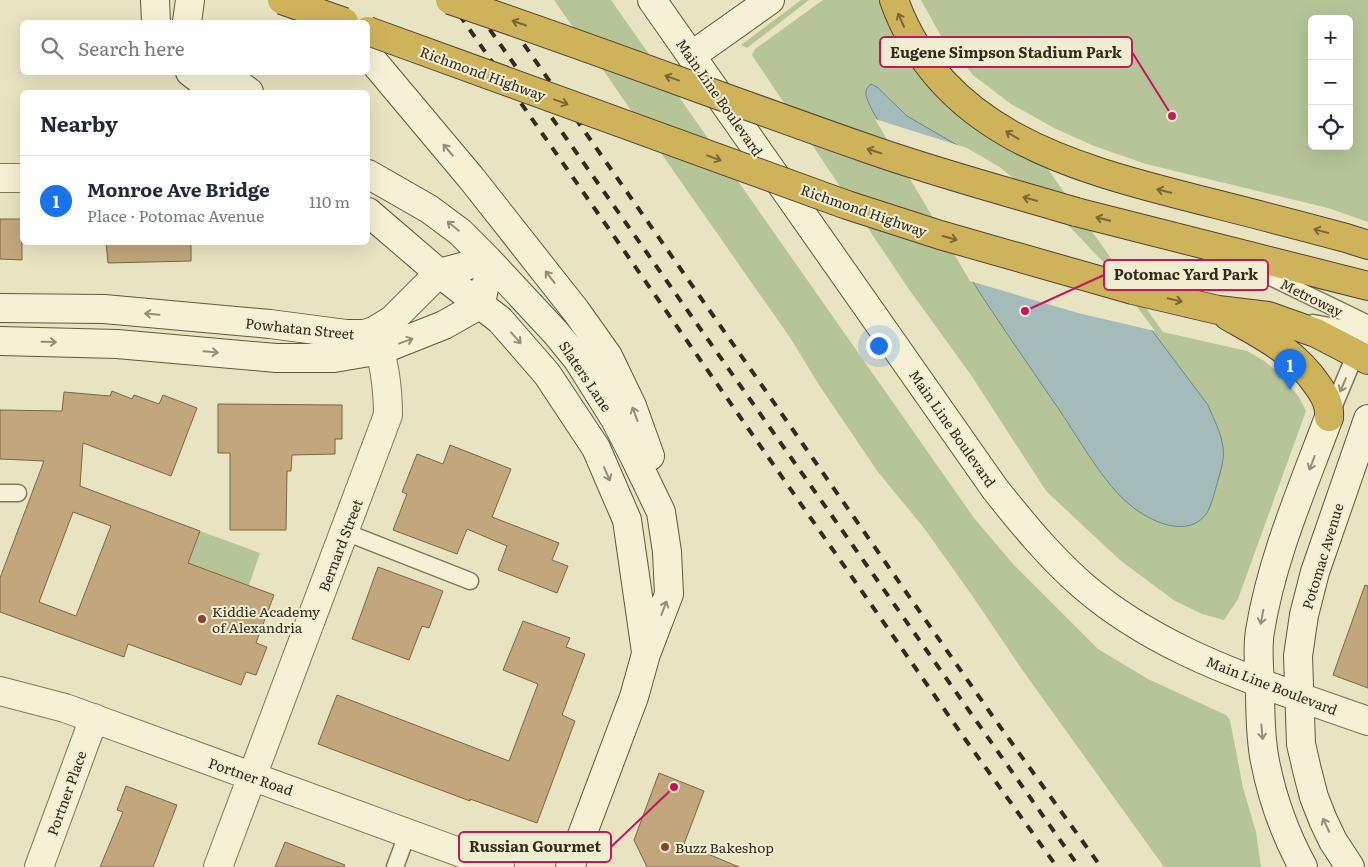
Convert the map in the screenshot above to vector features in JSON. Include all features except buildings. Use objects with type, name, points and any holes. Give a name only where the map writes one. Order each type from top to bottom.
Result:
[{"type":"highway","points":[[282,0],[337,20]]},
{"type":"highway","points":[[450,0],[864,148],[956,177],[1076,212],[1368,286]]},
{"type":"highway","points":[[894,0],[901,22],[935,74],[958,98],[1016,138],[1051,155],[1115,178],[1337,235],[1368,245]]},
{"type":"highway","name":"Richmond Highway","points":[[370,32],[846,205],[940,235],[1133,290],[1218,310],[1268,316],[1316,333],[1365,347]]},
{"type":"highway","points":[[1218,310],[1281,346],[1298,361],[1310,373],[1326,397],[1330,410],[1329,417]]},
{"type":"street","points":[[155,0],[156,20]]},
{"type":"street","points":[[187,20],[187,9],[190,0]]},
{"type":"street","points":[[324,0],[341,20]]},
{"type":"street","name":"Main Line Boulevard","points":[[652,0],[996,489],[1052,557],[1082,585],[1125,618],[1182,650],[1260,683],[1368,721]]},
{"type":"street","points":[[691,56],[770,0]]},
{"type":"street","points":[[370,57],[472,179],[576,311],[608,356],[632,406],[650,455],[661,512]]},
{"type":"street","points":[[194,75],[213,90]]},
{"type":"street","points":[[226,75],[246,90]]},
{"type":"street","name":"Slaters Lane","points":[[370,175],[429,209],[460,232],[544,319],[578,360],[615,419],[636,458],[661,512],[667,552],[669,594],[646,654],[634,697],[570,867]]},
{"type":"street","points":[[0,178],[20,178]]},
{"type":"street","name":"Slaters Lane","points":[[370,214],[439,273],[500,320],[547,374],[596,448],[627,520],[646,654]]},
{"type":"street","points":[[439,273],[488,260],[481,304]]},
{"type":"street","name":"Powhatan Street","points":[[377,341],[392,320],[439,273]]},
{"type":"street","name":"Powhatan Street","points":[[0,341],[117,344],[276,358],[334,358],[377,341],[439,328],[481,304]]},
{"type":"street","name":"Powhatan Street","points":[[0,308],[104,309],[270,324],[346,334],[364,334],[377,341]]},
{"type":"street","name":"Bernard Street","points":[[218,867],[388,415],[388,386],[377,341]]},
{"type":"street","points":[[1303,867],[1288,838],[1278,811],[1264,755],[1261,728],[1258,643],[1269,588],[1284,537],[1329,417]]},
{"type":"street","name":"Potomac Avenue","points":[[1350,867],[1333,841],[1314,797],[1301,744],[1298,656],[1308,595],[1368,418]]},
{"type":"street","name":"Portner Road","points":[[0,691],[65,708],[94,718],[500,867]]},
{"type":"street","name":"Portner Place","points":[[39,867],[94,718]]},
{"type":"lane","name":"Metroway","points":[[1201,244],[1368,324]]},
{"type":"lane","points":[[1329,417],[1365,347]]},
{"type":"lane","points":[[0,493],[18,493]]},
{"type":"lane","points":[[345,532],[470,582]]},
{"type":"lane","points":[[395,867],[408,832]]},
{"type":"green space","points":[[554,0],[611,0],[974,518],[1014,565],[1098,649],[1148,679],[1226,715],[1230,720],[1243,788],[1256,832],[1261,867],[1164,867],[1023,671],[924,528],[878,472],[819,385],[791,339]]},
{"type":"green space","points":[[801,0],[809,0],[747,48],[741,45]]},
{"type":"green space","points":[[823,0],[884,0],[897,36],[1045,165],[1163,332],[1247,351],[1263,360],[1279,373],[1299,397],[1306,411],[1238,599],[1224,620],[1202,614],[1175,601],[1121,561],[1046,491],[971,375],[908,288],[752,55],[755,49]]},
{"type":"green space","points":[[921,0],[1368,0],[1368,222],[1328,208],[1146,164],[1094,146],[1054,128],[1011,104],[973,75],[941,36]]},
{"type":"green space","points":[[200,531],[260,553],[249,585],[188,563]]},
{"type":"water","points":[[871,84],[877,87],[907,116],[1000,170],[1102,264],[1208,405],[1221,436],[1223,456],[1221,471],[1210,506],[1207,513],[1199,521],[1179,527],[1147,517],[1120,496],[1101,473],[948,242],[872,110],[866,93]]},
{"type":"pier","points":[[875,119],[967,148],[1001,168],[1071,228],[1104,263],[1155,331],[1078,313],[970,281]]},
{"type":"railway","points":[[449,0],[965,739],[1057,867]]},
{"type":"railway","points":[[469,0],[1079,867]]},
{"type":"railway","points":[[493,0],[996,721],[1101,867]]},
{"type":"place","name":"Eugene Simpson Stadium Park","points":[[1172,116]]},
{"type":"place","name":"Potomac Yard Park","points":[[1025,311]]},
{"type":"place","name":"Monroe Ave Bridge","points":[[1290,390]]},
{"type":"place","name":"Kiddie Academy of Alexandria","points":[[202,619]]},
{"type":"place","name":"Russian Gourmet","points":[[674,787]]},
{"type":"place","name":"Buzz Bakeshop","points":[[665,847]]}]
